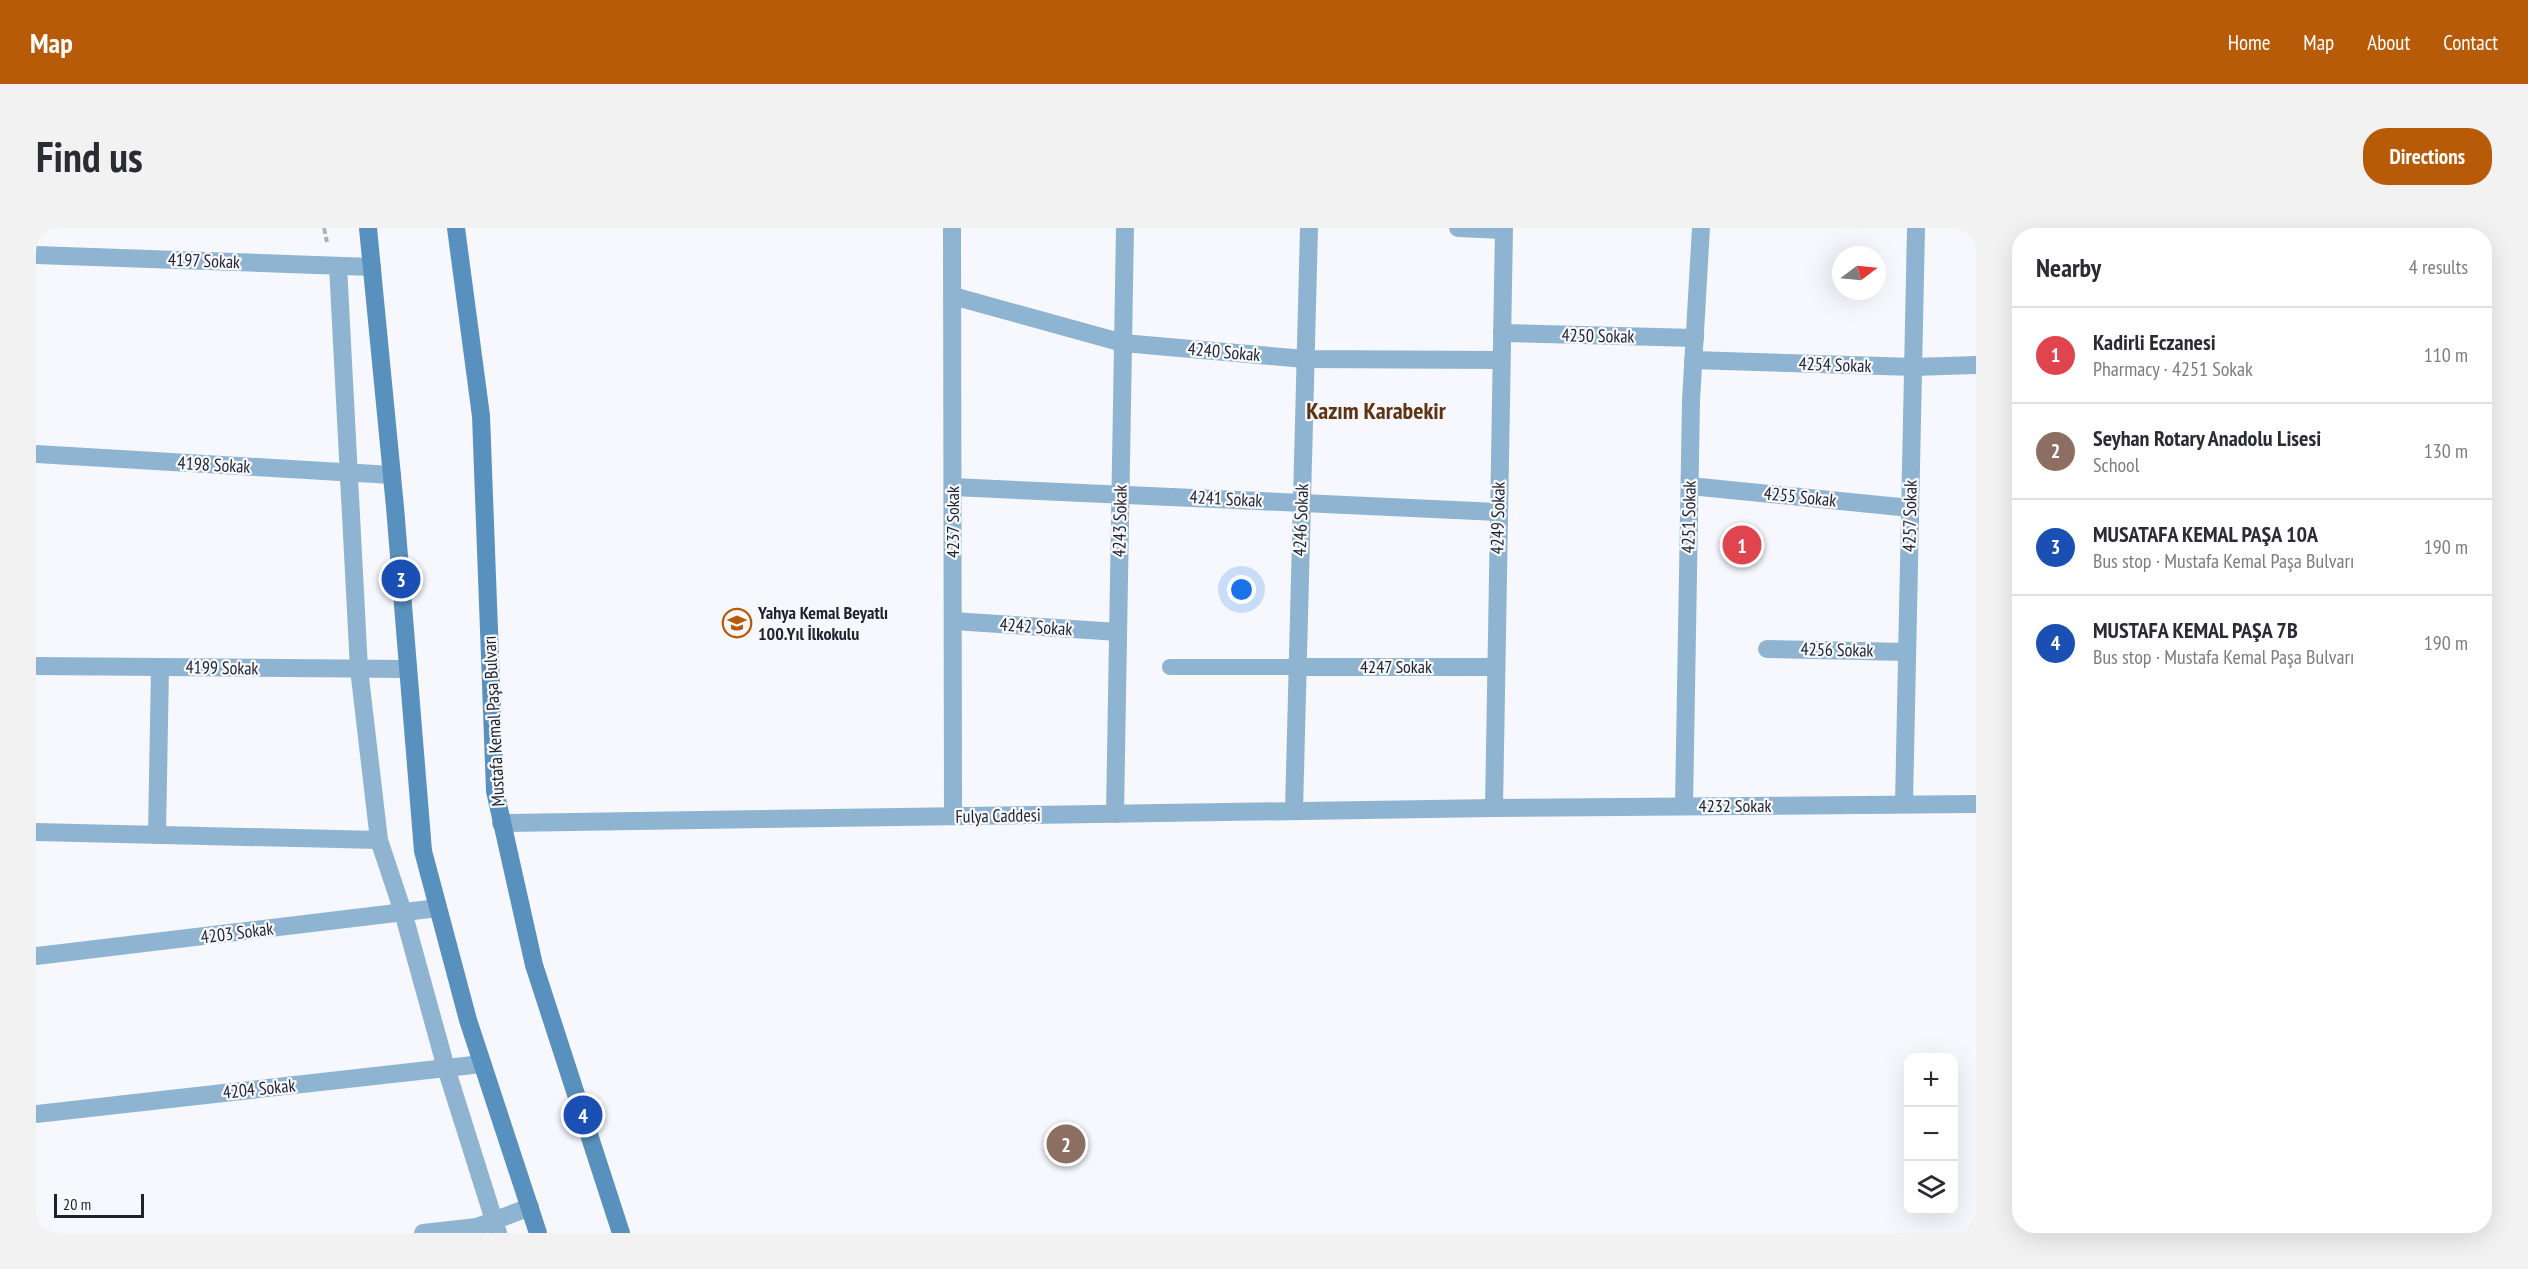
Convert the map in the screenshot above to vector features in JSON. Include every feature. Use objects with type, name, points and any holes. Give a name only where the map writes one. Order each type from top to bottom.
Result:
[{"type":"main road","points":[[368,228],[392,475],[423,851],[468,1020],[538,1233]]},
{"type":"main road","name":"Mustafa Kemal Paşa Bulvarı","points":[[456,228],[481,416],[495,791],[534,965],[621,1233]]},
{"type":"street","name":"4237 Sokak","points":[[952,228],[953,816]]},
{"type":"street","name":"4243 Sokak","points":[[1115,814],[1125,228]]},
{"type":"street","name":"4246 Sokak","points":[[1294,811],[1309,228]]},
{"type":"street","points":[[1458,228],[1504,229]]},
{"type":"street","name":"4251 Sokak","points":[[1684,806],[1690,486],[1701,228]]},
{"type":"street","name":"4257 Sokak","points":[[1904,804],[1916,228]]},
{"type":"street","name":"4249 Sokak","points":[[1494,808],[1504,229]]},
{"type":"street","name":"4197 Sokak","points":[[36,255],[372,267]]},
{"type":"street","points":[[338,266],[359,669],[379,840],[403,912],[446,1068],[486,1228]]},
{"type":"street","name":"4240 Sokak","points":[[953,296],[1123,343],[1305,359],[1501,360]]},
{"type":"street","name":"4250 Sokak","points":[[1502,333],[1695,338]]},
{"type":"street","name":"4254 Sokak","points":[[1694,360],[1914,367],[1976,365]]},
{"type":"street","name":"4198 Sokak","points":[[36,454],[392,475]]},
{"type":"street","name":"4255 Sokak","points":[[1690,486],[1910,508]]},
{"type":"street","name":"4241 Sokak","points":[[953,487],[1498,512]]},
{"type":"street","name":"4242 Sokak","points":[[953,621],[1118,632]]},
{"type":"street","name":"4256 Sokak","points":[[1767,648],[1907,652]]},
{"type":"street","name":"4199 Sokak","points":[[36,666],[408,669]]},
{"type":"street","points":[[157,834],[160,667]]},
{"type":"street","name":"4247 Sokak","points":[[1296,667],[1496,667]]},
{"type":"street","name":"4232 Sokak","points":[[1494,808],[1976,804]]},
{"type":"street","name":"Fulya Caddesi","points":[[501,823],[1494,808]]},
{"type":"street","points":[[36,832],[379,840]]},
{"type":"street","name":"4203 Sokak","points":[[36,956],[438,908]]},
{"type":"street","name":"4204 Sokak","points":[[36,1114],[482,1064]]},
{"type":"street","points":[[423,1233],[486,1228],[530,1207]]},
{"type":"lane","points":[[1170,667],[1296,667]]},
{"type":"place","name":"Kadirli Eczanesi","points":[[1742,545]]},
{"type":"place","name":"MUSATAFA KEMAL PAŞA 10A","points":[[401,579]]},
{"type":"place","name":"Yahya Kemal Beyatlı 100.Yıl İlkokulu","points":[[737,623]]},
{"type":"place","name":"MUSTAFA KEMAL PAŞA 7B","points":[[583,1115]]},
{"type":"place","name":"Seyhan Rotary Anadolu Lisesi","points":[[1066,1144]]},
{"type":"district","name":"Kazım Karabekir","points":[[1376,411]]}]
